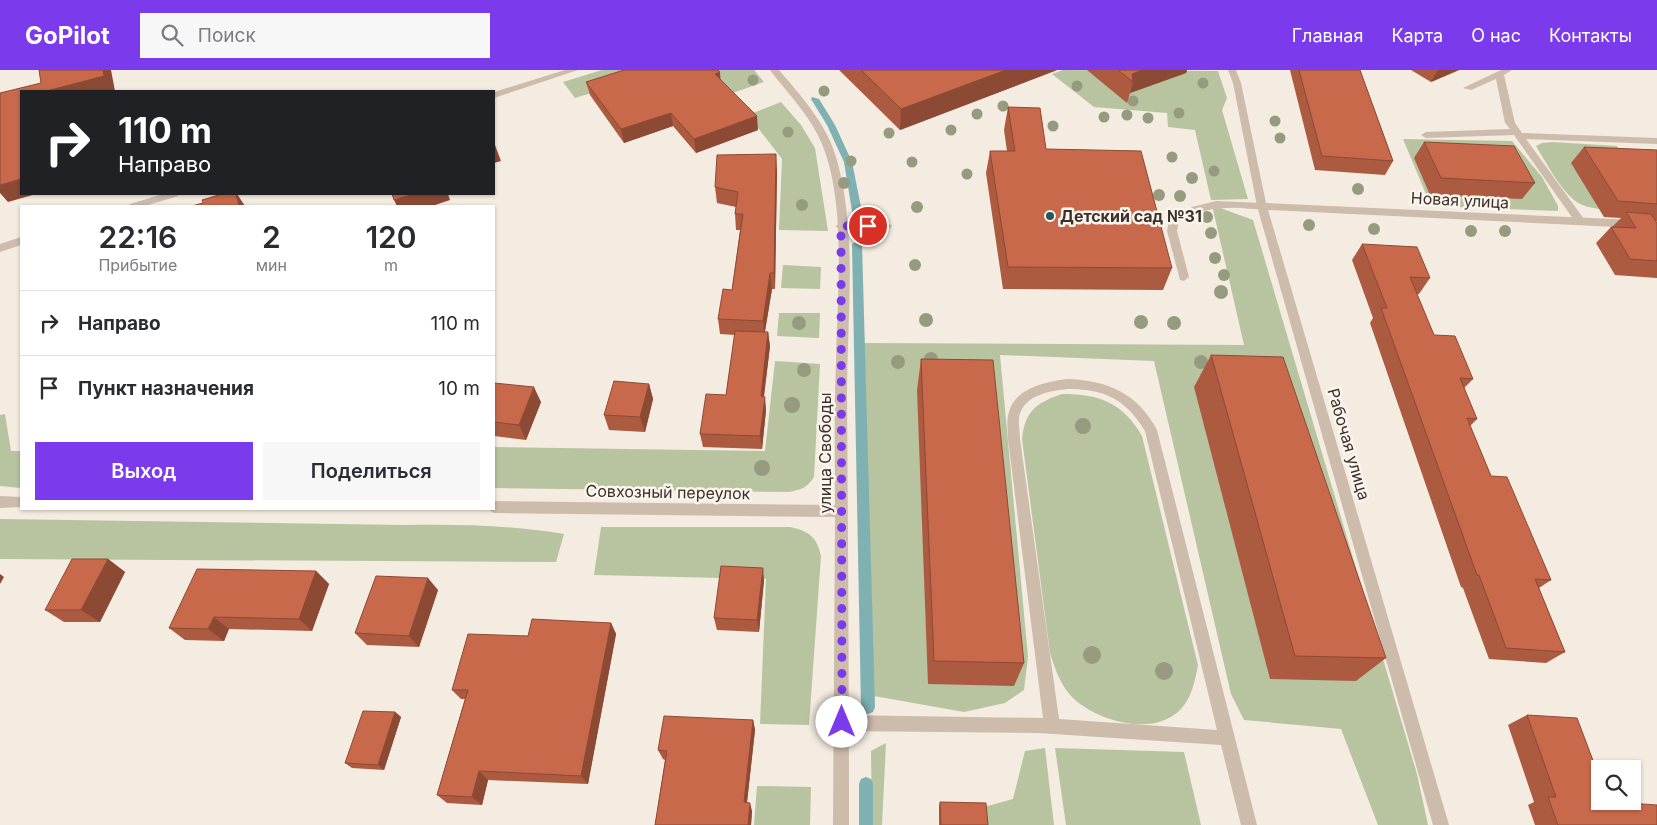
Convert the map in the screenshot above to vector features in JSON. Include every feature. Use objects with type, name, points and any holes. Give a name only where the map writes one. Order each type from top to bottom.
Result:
[{"type":"street","points":[[495,95],[574,70]]},
{"type":"street","name":"улица Свободы","points":[[774,70],[817,123],[825,141],[835,181],[841,226],[843,331],[841,825]]},
{"type":"street","name":"Рабочая улица","points":[[1232,70],[1237,83],[1262,206],[1441,825]]},
{"type":"street","points":[[1468,88],[1503,72],[1510,123],[1580,221]]},
{"type":"street","points":[[1426,135],[1518,134],[1657,141]]},
{"type":"street","points":[[137,205],[171,195]]},
{"type":"street","name":"Новая улица","points":[[1184,277],[1172,231],[1174,219],[1186,212],[1218,203],[1657,224]]},
{"type":"street","points":[[1640,224],[1648,238]]},
{"type":"street","points":[[841,226],[887,226]]},
{"type":"street","points":[[0,248],[20,241]]},
{"type":"street","points":[[1052,726],[1014,439],[1015,410],[1026,396],[1049,385],[1076,384],[1098,386],[1123,397],[1140,413],[1152,430],[1249,825]]},
{"type":"street","points":[[0,502],[20,502]]},
{"type":"street","name":"Совхозный переулок","points":[[495,507],[841,511]]},
{"type":"street","points":[[842,722],[1052,726],[1227,738]]},
{"type":"green space","points":[[602,70],[667,70],[575,98],[563,82]]},
{"type":"green space","points":[[710,70],[754,70],[764,82],[730,94]]},
{"type":"green space","points":[[1063,70],[1218,71],[1227,98],[1222,110],[1248,199],[1211,200],[1195,130],[1168,127],[1167,113],[1094,107],[1052,74]]},
{"type":"green space","points":[[781,102],[801,125],[815,148],[828,231],[779,230],[782,159],[748,115]]},
{"type":"green space","points":[[1403,139],[1512,141],[1542,177],[1558,206],[1558,211],[1431,206]]},
{"type":"green space","points":[[1542,143],[1617,146],[1657,211],[1602,209],[1581,204],[1574,200],[1558,182],[1536,146]]},
{"type":"green space","points":[[1212,205],[1253,220],[1417,774],[1428,825],[1378,825],[1341,729],[1244,720],[1231,694],[1154,361],[1000,355],[1028,657],[1024,690],[1005,703],[964,712],[874,696],[864,343],[1244,345]]},
{"type":"green space","points":[[783,265],[821,267],[820,289],[781,288]]},
{"type":"green space","points":[[779,313],[820,313],[819,338],[777,336]]},
{"type":"green space","points":[[775,361],[820,364],[814,477],[803,488],[788,492],[495,488],[495,447],[765,451]]},
{"type":"green space","points":[[1062,394],[1088,396],[1109,403],[1127,416],[1142,436],[1198,665],[1192,690],[1185,704],[1174,715],[1160,722],[1145,724],[1112,720],[1083,706],[1064,687],[1050,653],[1022,439],[1026,421],[1033,409],[1045,401]]},
{"type":"green space","points":[[5,414],[11,451],[20,451],[20,488],[0,486],[0,415]]},
{"type":"green space","points":[[0,519],[464,525],[504,527],[564,534],[556,562],[0,559]]},
{"type":"green space","points":[[601,527],[790,527],[811,536],[817,544],[821,556],[809,725],[760,724],[766,579],[594,575]]},
{"type":"green space","points":[[886,743],[882,825],[872,825],[871,751]]},
{"type":"green space","points":[[1045,748],[1054,825],[985,825],[984,807],[1013,799],[1025,751]]},
{"type":"green space","points":[[1055,748],[1184,752],[1201,825],[1066,825]]},
{"type":"green space","points":[[757,786],[811,787],[810,825],[754,825]]},
{"type":"building","points":[[39,70],[103,70],[104,76],[51,90],[20,90],[20,179],[0,185],[0,93],[41,83]]},
{"type":"building","points":[[624,70],[718,70],[720,72],[715,74],[757,116],[694,139],[671,113],[621,129],[586,82]]},
{"type":"building","points":[[861,70],[1006,70],[901,109]]},
{"type":"building","points":[[1118,70],[1142,70],[1132,74],[1133,82]]},
{"type":"building","points":[[1299,70],[1360,70],[1393,161],[1322,156]]},
{"type":"building","points":[[1008,107],[1040,108],[1046,149],[1141,151],[1172,268],[1008,267],[990,151],[1015,151]]},
{"type":"building","points":[[1424,142],[1514,146],[1535,183],[1441,178]]},
{"type":"building","points":[[1584,147],[1657,150],[1657,204],[1618,201]]},
{"type":"building","points":[[776,154],[774,273],[770,273],[763,321],[718,319],[723,289],[732,290],[743,214],[735,214],[738,192],[715,187],[717,155]]},
{"type":"building","points":[[219,195],[236,195],[239,205],[196,205],[203,203],[202,200]]},
{"type":"building","points":[[392,195],[410,195],[394,200]]},
{"type":"building","points":[[1626,212],[1651,214],[1657,223],[1657,261],[1630,259],[1611,227],[1636,228]]},
{"type":"building","points":[[1362,244],[1417,247],[1430,278],[1410,277],[1434,335],[1455,336],[1473,379],[1460,378],[1477,419],[1467,418],[1491,476],[1507,477],[1551,580],[1535,579],[1565,652],[1506,648],[1479,575],[1477,575],[1381,308],[1387,308]]},
{"type":"building","points":[[735,331],[768,332],[761,396],[765,397],[760,436],[700,434],[706,394],[726,395]]},
{"type":"building","points":[[1211,355],[1283,357],[1386,658],[1295,656]]},
{"type":"building","points":[[921,359],[993,360],[1024,663],[934,661]]},
{"type":"building","points":[[614,381],[649,384],[640,417],[604,415]]},
{"type":"building","points":[[495,383],[534,387],[519,425],[495,422]]},
{"type":"building","points":[[72,559],[108,559],[81,610],[45,610]]},
{"type":"building","points":[[721,566],[763,568],[757,620],[714,618]]},
{"type":"building","points":[[197,569],[316,571],[299,619],[214,617],[208,629],[169,628]]},
{"type":"building","points":[[376,576],[428,578],[409,636],[355,633]]},
{"type":"building","points":[[532,619],[611,623],[581,776],[479,771],[472,797],[437,795],[468,690],[452,690],[468,634],[528,636]]},
{"type":"building","points":[[363,711],[395,712],[378,765],[345,763]]},
{"type":"building","points":[[1527,715],[1577,718],[1593,760],[1591,760],[1591,810],[1641,810],[1641,804],[1657,805],[1657,825],[1558,825],[1548,797],[1556,797]]},
{"type":"building","points":[[664,716],[753,720],[744,802],[750,803],[748,825],[655,825],[667,751],[658,750]]},
{"type":"building","points":[[940,802],[986,803],[988,825],[941,825]]},
{"type":"waterway","points":[[815,99],[831,125],[848,162],[858,217]]},
{"type":"waterway","points":[[857,244],[868,707]]},
{"type":"waterway","points":[[866,784],[866,825]]},
{"type":"place","name":"Детский сад №31","points":[[1050,216]]},
{"type":"route","points":[[842,722],[841,379],[843,331],[841,226],[868,226]]}]
